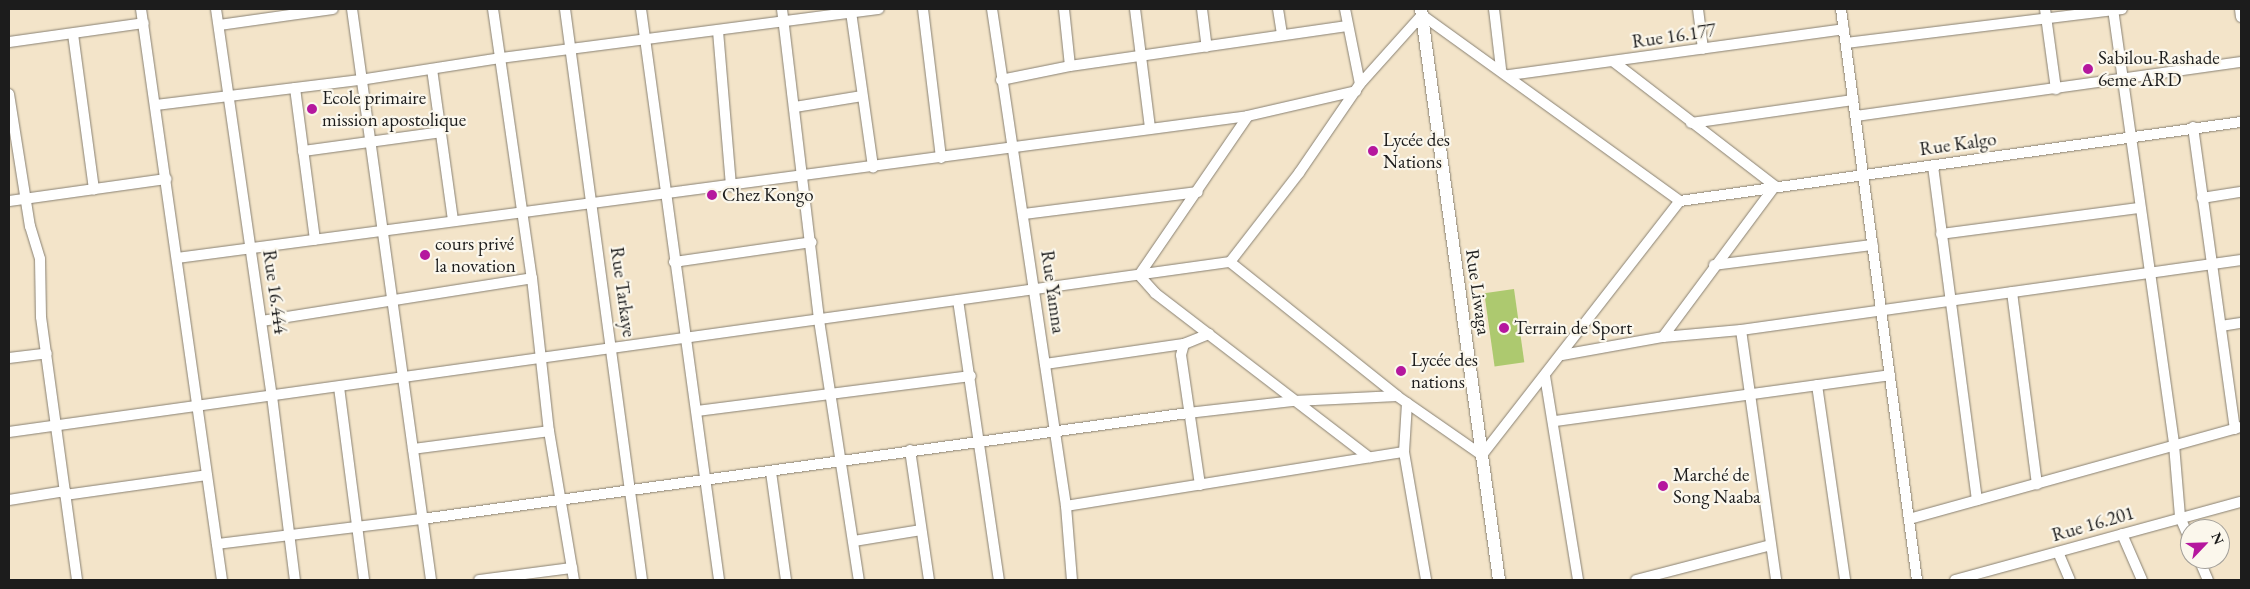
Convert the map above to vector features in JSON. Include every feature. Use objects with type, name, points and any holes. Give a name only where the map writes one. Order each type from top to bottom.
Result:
[{"type":"main road","name":"Rue Liwaga","points":[[1422,12],[1500,580]]},
{"type":"street","points":[[141,9],[222,580]]},
{"type":"street","name":"Rue 16.444","points":[[216,9],[262,321],[295,580]]},
{"type":"street","points":[[219,25],[333,9]]},
{"type":"street","points":[[352,9],[360,80],[431,580]]},
{"type":"street","points":[[493,9],[532,278],[549,431],[562,498],[574,580]]},
{"type":"street","name":"Rue Tarkaye","points":[[565,9],[613,349],[642,580]]},
{"type":"street","points":[[641,9],[664,194],[697,411],[719,580]]},
{"type":"street","points":[[782,9],[812,242],[819,320],[859,580]]},
{"type":"street","points":[[156,105],[360,80],[501,58],[878,9]]},
{"type":"street","points":[[923,9],[941,158]]},
{"type":"street","name":"Rue Yamna","points":[[992,9],[1001,80],[1024,214],[1066,506],[1072,580]]},
{"type":"street","points":[[1064,9],[1070,66]]},
{"type":"street","points":[[1135,9],[1150,127]]},
{"type":"street","points":[[1202,9],[1207,46]]},
{"type":"street","points":[[1278,9],[1282,35]]},
{"type":"street","points":[[1345,9],[1358,88]]},
{"type":"street","points":[[1497,9],[1505,72]]},
{"type":"street","points":[[1698,9],[1703,49]]},
{"type":"street","points":[[1841,9],[1917,580]]},
{"type":"street","points":[[1846,43],[2046,14],[2116,9],[2129,136],[2174,444],[2180,517]]},
{"type":"street","points":[[2240,9],[2241,17]]},
{"type":"street","points":[[850,12],[873,167]]},
{"type":"street","points":[[9,432],[1230,262],[1358,88],[1422,12],[1680,201],[1482,456],[1397,396],[1230,262]]},
{"type":"street","points":[[2046,14],[2056,89]]},
{"type":"street","points":[[9,42],[144,22]]},
{"type":"street","points":[[1001,80],[1070,66],[1347,26]]},
{"type":"street","name":"Rue 16.177","points":[[1505,72],[1614,62],[1844,29]]},
{"type":"street","points":[[718,31],[731,186]]},
{"type":"street","points":[[73,34],[94,190]]},
{"type":"street","points":[[1614,62],[1774,186],[1714,265],[1663,337]]},
{"type":"street","points":[[1856,116],[2241,62]]},
{"type":"street","points":[[432,69],[453,220]]},
{"type":"street","points":[[295,88],[315,240]]},
{"type":"street","points":[[177,258],[383,232],[522,211],[804,177],[1150,127],[1248,116],[1358,88]]},
{"type":"street","points":[[9,94],[26,199],[40,259],[41,317],[77,580]]},
{"type":"street","points":[[795,107],[862,96]]},
{"type":"street","points":[[1691,123],[1854,100]]},
{"type":"street","points":[[1139,275],[1198,192],[1248,116]]},
{"type":"street","name":"Rue Kalgo","points":[[1680,201],[1774,186],[1933,166],[2129,136],[2241,122]]},
{"type":"street","points":[[1909,519],[2174,444],[2238,428],[2211,264],[2193,127]]},
{"type":"street","points":[[303,151],[441,132]]},
{"type":"street","points":[[1933,166],[1977,500]]},
{"type":"street","points":[[9,201],[166,179]]},
{"type":"street","points":[[1024,214],[1198,192]]},
{"type":"street","points":[[2202,198],[2241,192]]},
{"type":"street","points":[[1941,234],[2139,208]]},
{"type":"street","points":[[674,262],[812,242]]},
{"type":"street","points":[[1714,265],[1873,245]]},
{"type":"street","points":[[1562,355],[1663,337],[1741,330],[2241,260]]},
{"type":"street","points":[[1139,275],[1155,294],[1369,457]]},
{"type":"street","points":[[262,321],[532,278]]},
{"type":"street","points":[[2012,292],[2037,484]]},
{"type":"street","points":[[958,300],[999,580]]},
{"type":"street","points":[[2221,326],[2241,323]]},
{"type":"street","points":[[1741,330],[1776,580]]},
{"type":"street","points":[[1045,364],[1184,344],[1209,334]]},
{"type":"street","points":[[1184,344],[1181,364],[1200,485]]},
{"type":"street","points":[[9,358],[47,353]]},
{"type":"street","points":[[1555,421],[1890,375]]},
{"type":"street","points":[[697,411],[970,376]]},
{"type":"street","points":[[1546,376],[1555,421],[1578,580]]},
{"type":"street","points":[[1817,385],[1845,580]]},
{"type":"street","points":[[339,387],[364,580]]},
{"type":"street","points":[[217,544],[356,528],[562,498],[771,472],[910,450],[1055,433],[1188,413],[1294,401],[1397,396]]},
{"type":"street","points":[[1407,403],[1404,452],[1426,580]]},
{"type":"street","points":[[414,450],[549,431]]},
{"type":"street","points":[[910,450],[929,580]]},
{"type":"street","points":[[1066,506],[1404,452]]},
{"type":"street","points":[[771,472],[786,580]]},
{"type":"street","points":[[9,500],[207,475]]},
{"type":"street","name":"Rue 16.201","points":[[1955,580],[2180,517],[2241,502]]},
{"type":"street","points":[[854,541],[921,530]]},
{"type":"street","points":[[2122,534],[2142,580]]},
{"type":"street","points":[[1636,580],[1771,546]]},
{"type":"street","points":[[2058,552],[2070,580]]},
{"type":"street","points":[[479,580],[502,579],[572,568]]},
{"type":"green space","name":"Terrain de Sport","points":[[1514,289],[1524,362],[1495,366],[1484,293]]},
{"type":"place","name":"Sabilou-Rashade 6eme ARD","points":[[2088,69]]},
{"type":"place","name":"Ecole primaire mission apostolique","points":[[312,109]]},
{"type":"place","name":"Lycée des Nations","points":[[1373,151]]},
{"type":"place","name":"Chez Kongo","points":[[712,195]]},
{"type":"place","name":"cours privé la novation","points":[[425,255]]},
{"type":"place","name":"Terrain de Sport","points":[[1504,328]]},
{"type":"place","name":"Lycée des nations","points":[[1401,371]]},
{"type":"place","name":"Marché de Song Naaba","points":[[1663,486]]}]
